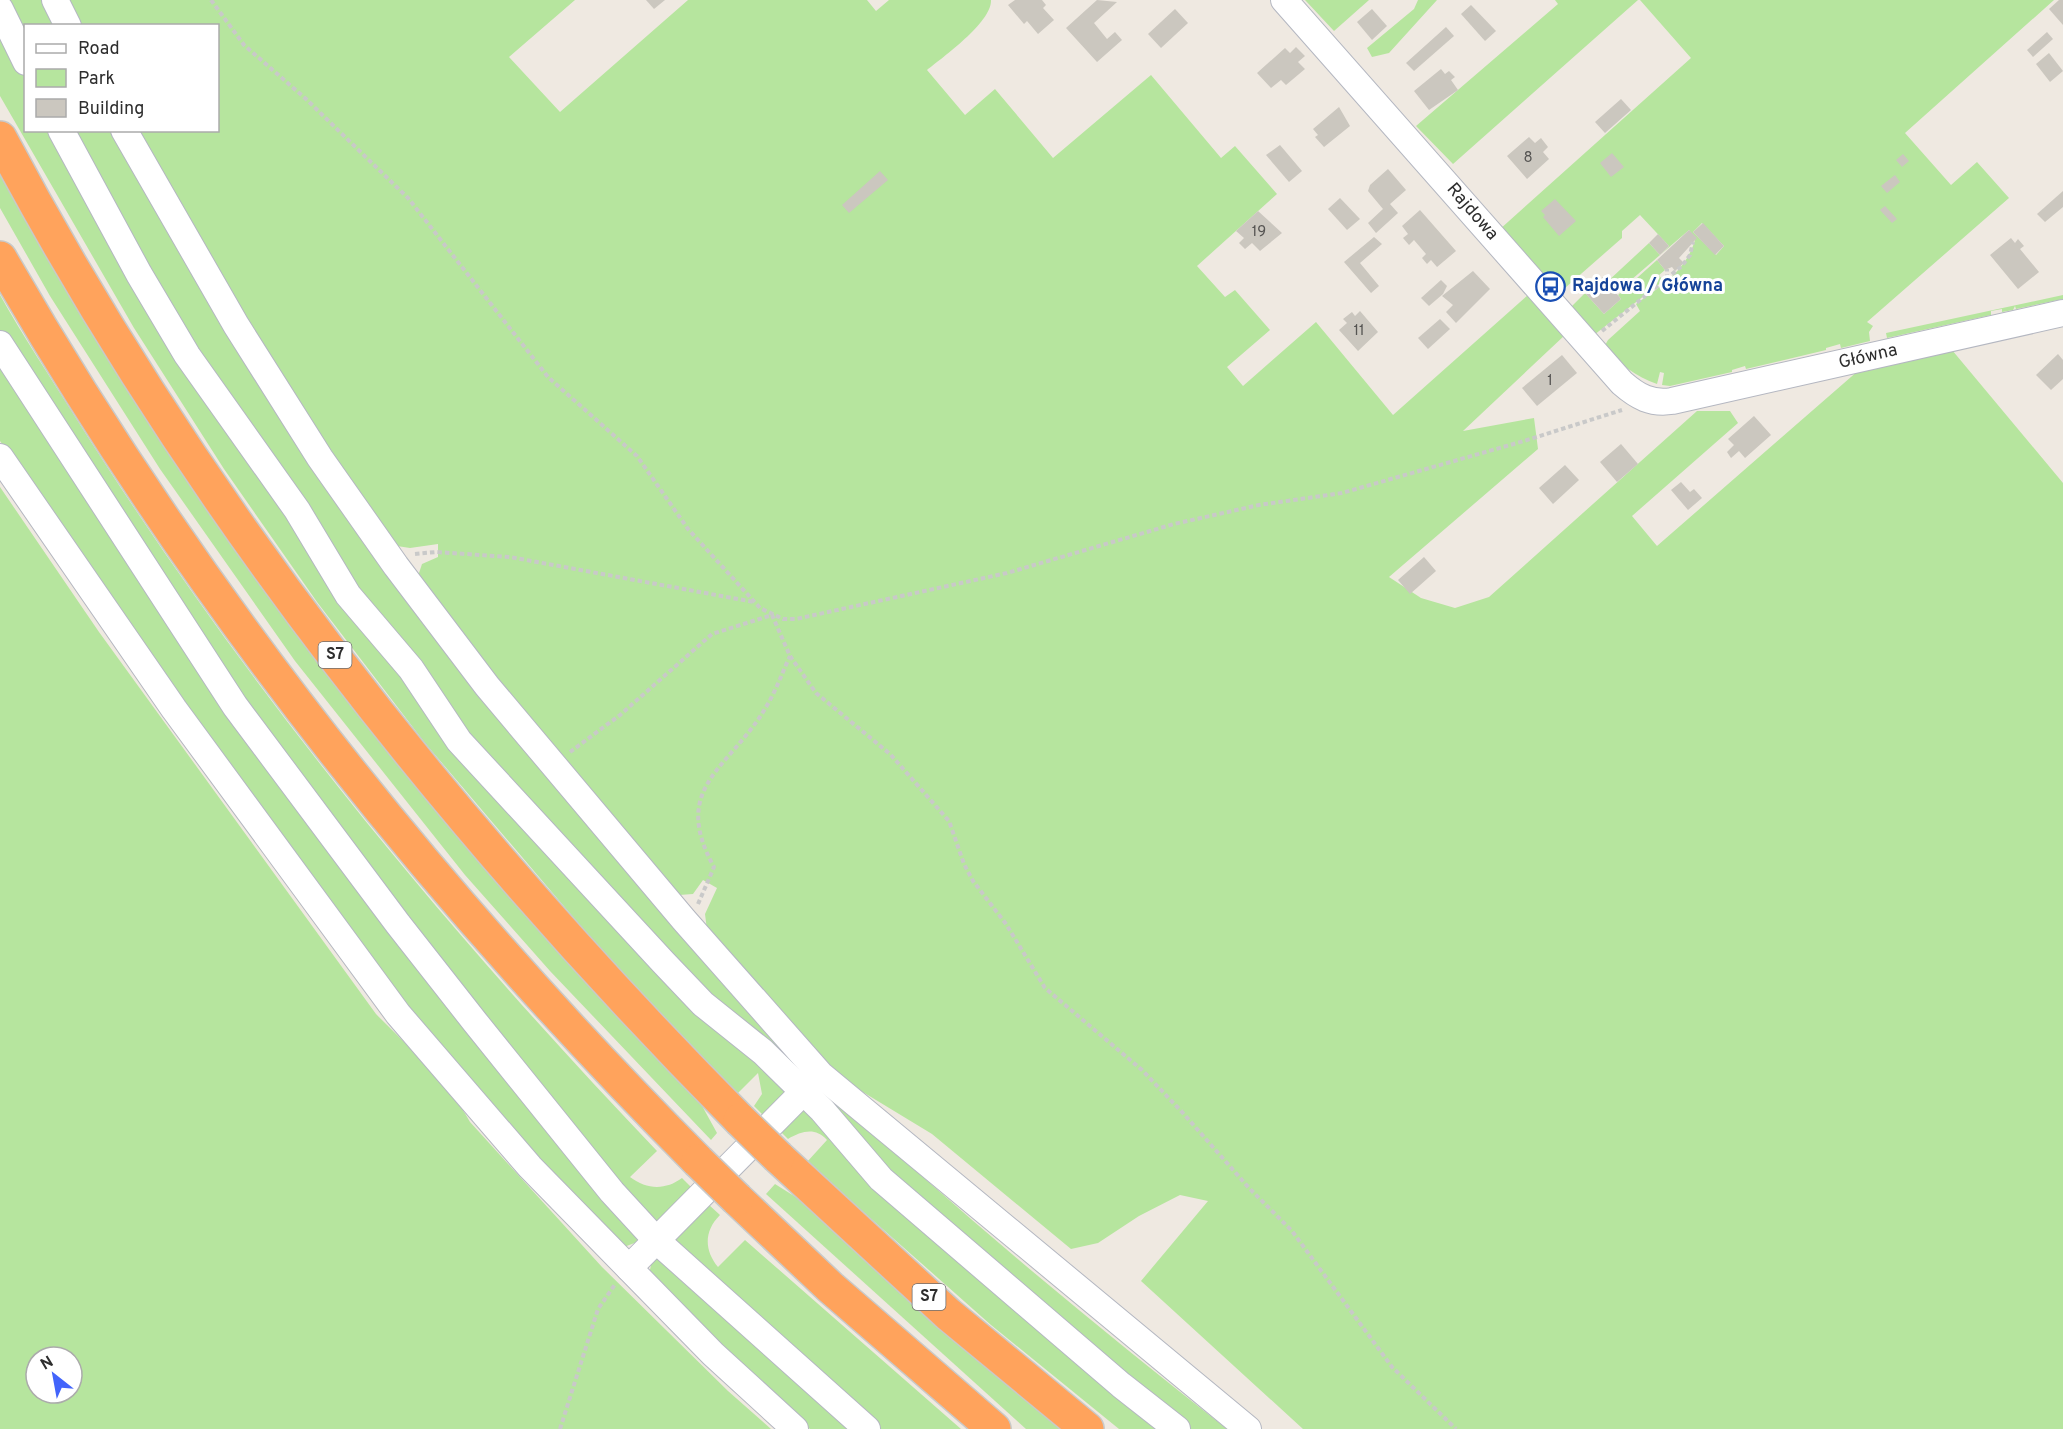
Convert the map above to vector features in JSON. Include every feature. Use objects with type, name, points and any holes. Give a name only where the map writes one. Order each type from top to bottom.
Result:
[{"type":"highway","name":"S7","points":[[0,138],[98,308],[177,433],[280,581],[368,699],[549,919],[655,1034],[778,1157],[948,1314],[1087,1429]]},
{"type":"highway","points":[[0,258],[162,516],[325,740],[416,853],[499,950],[587,1047],[698,1161],[830,1287],[994,1429]]},
{"type":"street","points":[[55,0],[67,24]]},
{"type":"street","name":"Rajdowa","points":[[1284,0],[1622,383],[1637,395]]},
{"type":"street","points":[[0,9],[24,58]]},
{"type":"street","points":[[62,132],[139,274],[187,355],[297,510],[348,595],[411,669],[459,741],[703,1004],[763,1052],[812,1083],[1248,1429]]},
{"type":"street","points":[[125,132],[236,325],[320,458],[396,566],[488,686],[684,920],[812,1083],[881,1179],[1120,1385],[1177,1429]]},
{"type":"street","name":"Główna","points":[[1637,395],[1650,401],[1672,401],[2063,313]]},
{"type":"street","points":[[0,344],[36,396],[229,696],[281,769],[475,1022],[612,1192],[657,1241],[867,1429]]},
{"type":"street","points":[[0,457],[174,709],[378,988],[446,1071],[530,1167],[713,1354],[795,1429]]},
{"type":"street","points":[[629,1268],[812,1083]]},
{"type":"path","points":[[211,0],[244,45],[306,99],[412,203],[548,377],[637,456],[682,522],[754,602],[772,615],[796,619],[1007,573],[1174,524],[1259,505],[1361,488],[1616,414],[1629,406],[1637,395]]},
{"type":"path","points":[[1587,343],[1685,264],[1694,242]]},
{"type":"path","points":[[1666,280],[1667,269]]},
{"type":"path","points":[[396,566],[414,554],[436,552],[510,557],[754,602]]},
{"type":"path","points":[[772,615],[790,656],[816,693],[890,754],[949,821],[973,881],[1006,924],[1045,988],[1142,1070],[1174,1104],[1249,1188],[1292,1231],[1392,1368],[1456,1429]]},
{"type":"path","points":[[553,764],[620,715],[712,634],[772,615]]},
{"type":"path","points":[[684,920],[703,898],[714,867],[702,845],[697,818],[708,779],[766,707],[790,656]]},
{"type":"path","points":[[560,1429],[598,1309],[629,1268]]},
{"type":"green space","points":[[0,0],[46,0],[58,24],[24,24],[24,132],[114,132],[255,373],[800,1070],[800,1075],[765,1117],[754,1106],[762,1094],[758,1073],[736,1095],[602,951],[425,743],[317,602],[224,469],[134,328],[0,96]]},
{"type":"green space","points":[[67,0],[575,0],[509,57],[560,112],[688,0],[867,0],[876,11],[889,0],[991,0],[984,18],[975,28],[955,48],[927,70],[965,115],[995,89],[1053,158],[1151,75],[1221,158],[1235,146],[1277,194],[1197,266],[1225,297],[1235,290],[1270,330],[1227,367],[1243,386],[1316,322],[1393,415],[1528,295],[1565,335],[1463,431],[1534,418],[1538,449],[1389,577],[1421,598],[1455,608],[1489,597],[1697,411],[1730,411],[1738,423],[1632,516],[1657,546],[1859,370],[1952,350],[2063,483],[2063,1429],[1303,1429],[1141,1281],[1208,1201],[1180,1195],[1139,1216],[1098,1243],[1071,1249],[932,1134],[843,1080],[788,1025],[707,930],[705,914],[717,888],[703,880],[693,894],[679,895],[532,724],[418,576],[422,564],[438,557],[438,544],[410,548],[397,546],[302,411],[135,132],[219,132],[219,24],[79,24]]},
{"type":"green space","points":[[1305,0],[1369,0],[1334,31]]},
{"type":"green space","points":[[1418,0],[1437,0],[1389,53],[1372,57],[1367,48],[1414,9]]},
{"type":"green space","points":[[1555,0],[1638,0],[1453,164],[1416,126],[1558,4]]},
{"type":"green space","points":[[1640,0],[2054,0],[1905,133],[1951,185],[1977,162],[2009,198],[1867,322],[1873,326],[1869,332],[1870,341],[1841,348],[1840,344],[1826,348],[1826,350],[1746,369],[1745,366],[1732,370],[1732,372],[1670,386],[1662,385],[1664,373],[1660,372],[1657,384],[1642,378],[1628,369],[1604,347],[1608,340],[1640,311],[1636,304],[1672,277],[1685,261],[1695,240],[1689,230],[1616,293],[1607,282],[1649,243],[1660,255],[1669,246],[1640,215],[1622,231],[1622,238],[1557,295],[1555,293],[1559,290],[1548,277],[1543,280],[1499,230],[1691,58]],"holes":[[[1702,223],[1724,246],[1716,255],[1693,232]]]},
{"type":"green space","points":[[0,165],[146,407],[695,1093],[717,1133],[711,1140],[550,971],[465,875],[295,661],[160,469],[50,296],[0,208]]},
{"type":"green space","points":[[1657,260],[1665,270],[1659,275],[1663,281],[1594,335],[1570,308],[1585,293],[1604,314],[1621,299],[1618,295]]},
{"type":"green space","points":[[0,295],[138,514],[275,705],[421,889],[576,1065],[657,1151],[630,1177],[643,1184],[656,1187],[670,1185],[682,1178],[694,1190],[637,1242],[624,1247],[562,1185],[456,1067],[347,934],[0,441]]},
{"type":"green space","points":[[2063,295],[2063,299],[2016,309],[2015,306],[2013,310],[2002,312],[2002,309],[1991,311],[1991,315],[1887,338],[1886,333]]},
{"type":"green space","points":[[0,487],[99,632],[376,1014],[439,1078],[470,1122],[602,1267],[728,1391],[771,1429],[0,1429]]},
{"type":"green space","points":[[826,1095],[838,1100],[1029,1269],[1227,1429],[1119,1429],[991,1325],[807,1162],[827,1140],[813,1132],[798,1134],[788,1139],[780,1131],[805,1105]]},
{"type":"green space","points":[[775,1184],[810,1206],[1067,1429],[1026,1429],[766,1194]]},
{"type":"green space","points":[[708,1204],[720,1215],[711,1227],[708,1241],[710,1254],[718,1267],[745,1240],[961,1429],[810,1429],[775,1398],[649,1274],[652,1261]]},
{"type":"building","points":[[646,0],[665,0],[654,9]]},
{"type":"building","points":[[1015,0],[1042,0],[1046,5],[1043,8],[1054,20],[1038,34],[1027,21],[1024,24],[1008,5]]},
{"type":"building","points":[[1097,0],[1117,2],[1094,23],[1107,39],[1115,32],[1122,40],[1097,62],[1066,28]]},
{"type":"building","points":[[2059,0],[2063,0],[2063,25],[2049,9]]},
{"type":"building","points":[[1471,5],[1496,31],[1485,41],[1461,14]]},
{"type":"building","points":[[1175,9],[1188,23],[1161,48],[1148,34]]},
{"type":"building","points":[[1372,9],[1387,26],[1372,40],[1357,22]]},
{"type":"building","points":[[1446,27],[1454,36],[1414,71],[1406,63]]},
{"type":"building","points":[[2047,32],[2053,39],[2033,57],[2027,50]]},
{"type":"building","points":[[1296,47],[1305,56],[1298,62],[1305,69],[1286,85],[1281,80],[1271,88],[1257,73],[1285,48],[1290,53]]},
{"type":"building","points":[[2049,53],[2063,71],[2050,82],[2036,64]]},
{"type":"building","points":[[1441,69],[1445,74],[1449,71],[1455,77],[1451,80],[1458,90],[1429,110],[1414,91]]},
{"type":"building","points":[[1621,99],[1631,110],[1605,133],[1595,122]]},
{"type":"building","points":[[1339,107],[1350,126],[1324,147],[1315,137],[1318,135],[1313,129]]},
{"type":"building","points":[[1529,137],[1535,143],[1541,138],[1548,147],[1543,152],[1549,159],[1527,179],[1507,156]]},
{"type":"building","points":[[1280,145],[1302,171],[1289,182],[1266,155]]},
{"type":"building","points":[[1612,153],[1624,167],[1611,177],[1600,163]]},
{"type":"building","points":[[1903,154],[1909,161],[1902,167],[1896,160]]},
{"type":"building","points":[[1388,169],[1406,190],[1390,204],[1398,213],[1376,233],[1368,223],[1383,209],[1368,191],[1370,185]]},
{"type":"building","points":[[880,171],[888,180],[849,213],[842,205]]},
{"type":"building","points":[[1895,175],[1900,182],[1887,193],[1881,186]]},
{"type":"building","points":[[2063,191],[2063,207],[2045,222],[2037,214]]},
{"type":"building","points":[[1340,198],[1360,219],[1347,230],[1328,209]]},
{"type":"building","points":[[1555,199],[1576,221],[1559,236],[1543,217],[1545,215],[1541,211]]},
{"type":"building","points":[[1885,206],[1897,219],[1892,223],[1880,210]]},
{"type":"building","points":[[1420,210],[1456,251],[1437,267],[1431,260],[1427,264],[1422,258],[1426,254],[1414,240],[1409,245],[1403,238],[1408,234],[1402,226]]},
{"type":"building","points":[[1258,211],[1282,233],[1260,251],[1252,243],[1245,249],[1239,243],[1244,238],[1236,231]]},
{"type":"building","points":[[1703,223],[1724,246],[1715,255],[1693,232]]},
{"type":"building","points":[[1689,230],[1697,238],[1679,258],[1684,263],[1675,271],[1672,267],[1665,270],[1657,260]]},
{"type":"building","points":[[1658,234],[1669,246],[1660,255],[1649,243]]},
{"type":"building","points":[[1374,237],[1382,244],[1360,263],[1379,286],[1371,293],[1344,262]]},
{"type":"building","points":[[2011,238],[2015,243],[2018,239],[2024,246],[2020,249],[2039,272],[2018,289],[1990,255]]},
{"type":"building","points":[[1473,271],[1490,289],[1456,323],[1446,312],[1453,305],[1442,296]]},
{"type":"building","points":[[1603,277],[1621,299],[1604,314],[1585,293]]},
{"type":"building","points":[[1441,280],[1447,286],[1443,294],[1429,306],[1421,298]]},
{"type":"building","points":[[1360,311],[1378,332],[1358,351],[1339,330],[1347,323],[1343,319],[1352,312],[1355,316]]},
{"type":"building","points":[[1440,319],[1450,329],[1428,349],[1418,338]]},
{"type":"building","points":[[2058,354],[2063,360],[2063,379],[2051,390],[2036,375]]},
{"type":"building","points":[[1562,355],[1577,373],[1537,406],[1522,388]]},
{"type":"building","points":[[1754,416],[1771,435],[1745,458],[1739,451],[1731,458],[1727,452],[1734,445],[1728,439]]},
{"type":"building","points":[[1621,444],[1638,464],[1617,482],[1600,462]]},
{"type":"building","points":[[1565,465],[1579,480],[1553,504],[1539,488]]},
{"type":"building","points":[[1681,482],[1690,492],[1694,489],[1702,498],[1688,510],[1671,490]]},
{"type":"building","points":[[1424,557],[1436,571],[1410,594],[1398,580]]},
{"type":"place","name":"Rajdowa / Główna","points":[[1551,286]]}]
